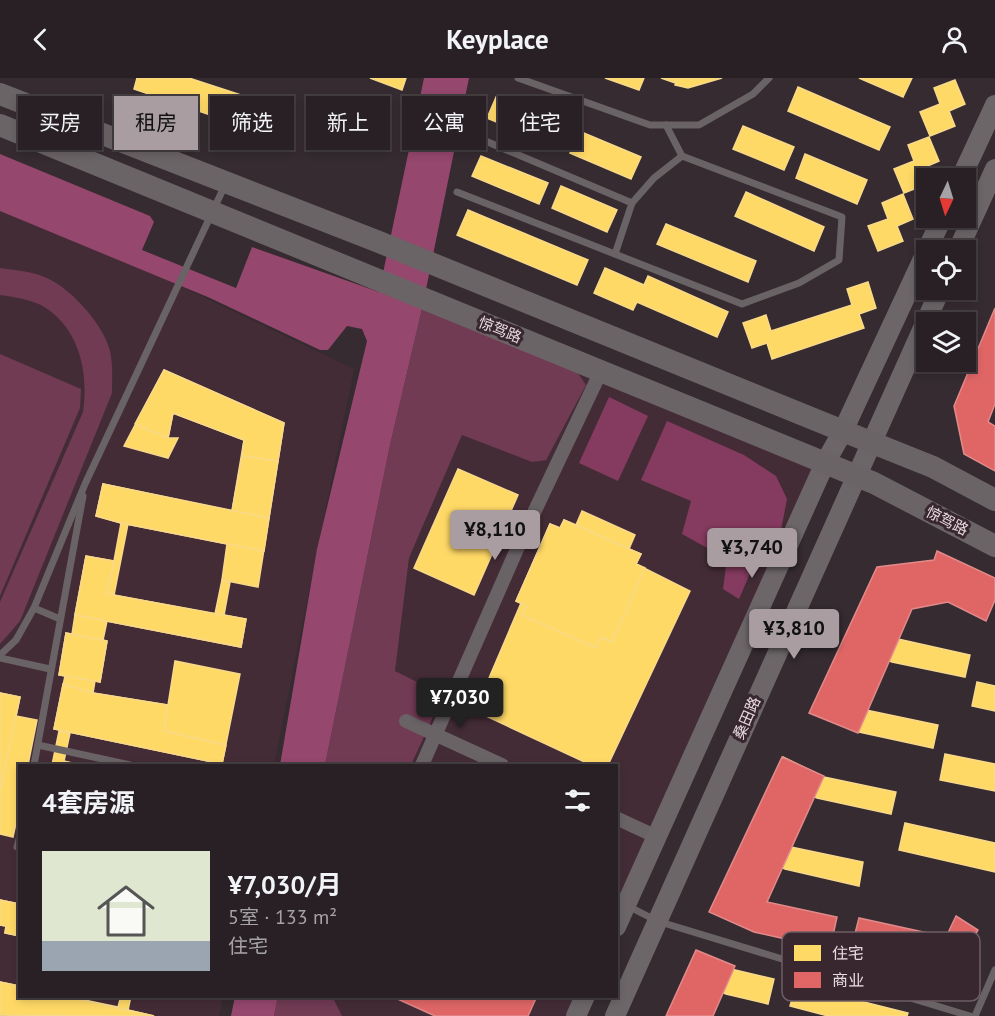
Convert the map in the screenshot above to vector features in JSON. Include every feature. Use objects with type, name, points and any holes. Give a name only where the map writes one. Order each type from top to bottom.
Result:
[{"type":"main road","points":[[0,94],[379,242],[933,467],[995,500]]},
{"type":"main road","points":[[966,168],[995,105]]},
{"type":"main road","name":"惊驾路","points":[[0,125],[874,483],[995,546]]},
{"type":"main road","points":[[963,240],[995,169]]},
{"type":"main road","points":[[618,923],[825,463],[843,431],[937,228]]},
{"type":"main road","name":"桑田路","points":[[615,1016],[935,300]]},
{"type":"main road","points":[[576,1016],[584,998]]},
{"type":"street","points":[[422,764],[521,540],[601,371]]},
{"type":"street","points":[[406,721],[500,764]]},
{"type":"street","points":[[618,819],[657,837]]},
{"type":"lane","points":[[518,78],[650,125],[699,125],[753,93],[769,78]]},
{"type":"lane","points":[[457,192],[742,304],[799,283],[839,260],[842,217],[682,156],[666,125]]},
{"type":"lane","points":[[486,140],[632,203]]},
{"type":"lane","points":[[615,254],[632,203],[654,178],[682,156]]},
{"type":"lane","points":[[0,656],[16,640],[34,608],[85,484],[226,183]]},
{"type":"lane","points":[[34,764],[50,669],[79,529],[85,484]]},
{"type":"lane","points":[[34,608],[60,619]]},
{"type":"lane","points":[[0,656],[50,669]]},
{"type":"lane","points":[[38,745],[125,764]]},
{"type":"lane","points":[[626,905],[657,921],[782,959]]},
{"type":"lane","points":[[975,1016],[995,970]]},
{"type":"lane","points":[[921,1001],[970,1016]]},
{"type":"shaded area","points":[[424,78],[469,78],[465,96],[420,96]]},
{"type":"shaded area","points":[[409,150],[454,150],[422,309],[390,445],[325,764],[280,764],[317,549],[367,341],[362,329],[347,326],[328,350],[320,350],[210,298],[0,211],[0,154],[150,216],[154,222],[142,250],[236,288],[252,247],[379,292]]},
{"type":"shaded area","points":[[0,200],[354,369],[274,764],[18,764],[18,998],[223,998],[219,1016],[0,1016]]},
{"type":"shaded area","points":[[0,268],[42,276],[63,288],[83,306],[100,329],[110,351],[112,393],[20,621],[0,644],[0,602],[83,412],[84,381],[78,351],[64,325],[41,305],[0,295]]},
{"type":"shaded area","points":[[422,309],[573,366],[586,385],[546,460],[532,462],[462,435],[409,558],[395,671],[443,695],[411,764],[325,764],[390,445]]},
{"type":"shaded area","points":[[0,354],[81,389],[80,408],[0,596]]},
{"type":"shaded area","points":[[573,366],[815,470],[618,907],[618,764],[411,764],[443,695],[395,671],[409,558],[462,435],[532,462]]},
{"type":"shaded area","points":[[609,397],[648,416],[618,481],[579,463]]},
{"type":"shaded area","points":[[667,421],[744,455],[776,476],[787,499],[781,530],[766,561],[757,557],[739,599],[723,589],[727,559],[682,534],[691,501],[641,480]]},
{"type":"shaded area","points":[[235,998],[278,998],[274,1016],[231,1016]]},
{"type":"shaded area","points":[[278,998],[333,998],[342,1016],[274,1016]]},
{"type":"shaded area","points":[[333,998],[576,998],[568,1016],[342,1016]]},
{"type":"building: 住宅","points":[[137,78],[189,78],[241,95],[210,96],[210,115],[198,111],[198,96],[155,96],[134,89]]},
{"type":"building: 住宅","points":[[370,78],[406,78],[402,90]]},
{"type":"building: 住宅","points":[[605,78],[644,78],[639,90]]},
{"type":"building: 住宅","points":[[661,78],[687,78],[684,86]]},
{"type":"building: 住宅","points":[[678,78],[722,78],[688,88],[675,85]]},
{"type":"building: 住宅","points":[[859,78],[912,78],[903,97]]},
{"type":"building: 住宅","points":[[955,80],[965,104],[949,111],[955,126],[930,136],[920,112],[940,104],[934,88]]},
{"type":"building: 住宅","points":[[798,87],[890,127],[879,150],[788,111]]},
{"type":"building: 住宅","points":[[497,95],[499,96],[498,123],[487,118]]},
{"type":"building: 住宅","points":[[743,126],[794,147],[784,170],[733,149]]},
{"type":"building: 住宅","points":[[582,132],[641,157],[631,179],[570,153],[571,150],[582,150]]},
{"type":"building: 住宅","points":[[929,137],[939,161],[923,168],[916,168],[916,188],[904,193],[894,169],[914,161],[908,145]]},
{"type":"building: 住宅","points":[[805,154],[867,180],[857,204],[796,178]]},
{"type":"building: 住宅","points":[[481,156],[548,183],[539,204],[472,176]]},
{"type":"building: 住宅","points":[[561,186],[617,210],[607,232],[552,208]]},
{"type":"building: 住宅","points":[[746,192],[824,227],[814,251],[735,216]]},
{"type":"building: 住宅","points":[[903,194],[913,219],[897,226],[903,241],[878,251],[868,226],[888,219],[882,203]]},
{"type":"building: 住宅","points":[[468,210],[588,260],[577,285],[457,235]]},
{"type":"building: 住宅","points":[[666,224],[756,261],[748,282],[657,244]]},
{"type":"building: 住宅","points":[[605,268],[644,285],[648,276],[728,312],[717,337],[637,302],[633,310],[594,293]]},
{"type":"building: 住宅","points":[[868,282],[876,308],[859,314],[864,328],[772,359],[767,343],[752,348],[743,323],[766,315],[771,331],[852,305],[847,289]]},
{"type":"building: 住宅","points":[[987,351],[995,354],[995,383],[978,377]]},
{"type":"building: 住宅","points":[[164,370],[284,423],[258,587],[222,580],[227,544],[96,516],[103,484],[232,511],[244,440],[173,413],[168,438],[178,438],[168,458],[124,446]]},
{"type":"building: 住宅","points":[[164,370],[284,423],[278,461],[242,456],[244,440],[173,413],[168,438],[135,424]]},
{"type":"building: 住宅","points":[[985,428],[995,434],[995,465],[972,453]]},
{"type":"building: 住宅","points":[[242,456],[278,461],[269,518],[232,511]]},
{"type":"building: 住宅","points":[[458,469],[518,495],[474,595],[414,568]]},
{"type":"building: 住宅","points":[[103,484],[269,518],[264,551],[96,516]]},
{"type":"building: 住宅","points":[[582,511],[635,535],[629,549],[641,554],[636,564],[690,591],[608,764],[589,764],[475,711],[521,603],[516,601],[550,524],[560,528],[564,520],[576,525]]},
{"type":"building: 住宅","points":[[564,520],[641,554],[636,564],[645,568],[612,642],[601,637],[596,648],[522,615],[527,606],[516,601],[550,524],[560,528]]},
{"type":"building: 住宅","points":[[121,523],[128,524],[114,595],[215,614],[222,580],[230,582],[224,615],[246,619],[241,647],[75,615],[86,556],[114,561]]},
{"type":"building: 住宅","points":[[86,556],[114,561],[107,594],[246,619],[241,647],[75,615]]},
{"type":"building: 住宅","points":[[950,560],[995,581],[995,598],[990,608],[938,584],[933,595],[908,584],[904,593],[888,585],[897,566],[913,573],[918,563],[943,575]]},
{"type":"building: 住宅","points":[[75,615],[107,621],[103,640],[107,641],[100,682],[95,681],[93,693],[168,705],[175,661],[240,674],[222,764],[54,729],[65,676],[59,675],[66,633],[72,634]]},
{"type":"building: 住宅","points":[[857,620],[898,639],[970,655],[965,677],[892,662],[847,642]]},
{"type":"building: 住宅","points":[[66,633],[107,641],[100,682],[59,675]]},
{"type":"building: 住宅","points":[[977,682],[995,686],[995,711],[972,706]]},
{"type":"building: 住宅","points":[[63,684],[93,693],[168,705],[164,731],[226,745],[222,764],[54,729]]},
{"type":"building: 住宅","points":[[825,690],[866,710],[938,725],[933,748],[859,732],[816,713]]},
{"type":"building: 住宅","points":[[0,693],[20,697],[16,716],[37,720],[28,764],[18,764],[18,814],[13,837],[0,834]]},
{"type":"building: 住宅","points":[[0,693],[20,697],[0,791]]},
{"type":"building: 住宅","points":[[59,731],[70,733],[64,761],[77,764],[52,764]]},
{"type":"building: 住宅","points":[[945,754],[995,764],[995,791],[940,780]]},
{"type":"building: 住宅","points":[[783,757],[824,777],[896,792],[891,814],[817,798],[773,778]]},
{"type":"building: 住宅","points":[[905,823],[995,843],[995,872],[899,850]]},
{"type":"building: 住宅","points":[[751,828],[791,847],[863,862],[859,886],[785,869],[742,848]]},
{"type":"building: 住宅","points":[[723,889],[763,907],[835,922],[833,932],[782,932],[782,936],[757,931],[713,911]]},
{"type":"building: 住宅","points":[[0,900],[18,904],[18,936],[5,933],[6,926],[0,925]]},
{"type":"building: 住宅","points":[[0,900],[18,904],[18,936],[5,933],[6,926],[0,925]]},
{"type":"building: 住宅","points":[[859,926],[887,932],[858,932]]},
{"type":"building: 住宅","points":[[698,954],[731,969],[774,979],[768,1004],[726,994],[687,977]]},
{"type":"building: 住宅","points":[[0,982],[18,986],[18,998],[75,998],[118,1007],[120,998],[131,998],[128,1010],[154,1016],[0,1015]]},
{"type":"building: 住宅","points":[[0,982],[18,986],[18,998],[74,998],[154,1016],[0,1015]]},
{"type":"building: 住宅","points":[[791,1001],[860,1001],[908,1013],[907,1016],[828,1016],[790,1006]]},
{"type":"building: 商业","points":[[995,308],[995,404],[988,422],[995,426],[995,471],[964,454],[954,406],[968,372],[976,372],[976,353]]},
{"type":"building: 商业","points":[[937,551],[995,578],[995,600],[986,621],[948,602],[912,609],[858,733],[809,713],[877,567],[934,560]]},
{"type":"building: 商业","points":[[782,757],[824,776],[767,902],[837,917],[834,932],[782,932],[782,938],[754,932],[709,912]]},
{"type":"building: 商业","points":[[956,916],[978,930],[977,932],[948,932]]},
{"type":"building: 商业","points":[[859,918],[923,932],[855,932]]},
{"type":"building: 商业","points":[[696,950],[735,966],[713,1016],[666,1016]]},
{"type":"building: 商业","points":[[395,998],[536,998],[528,1016],[435,1016]]}]
